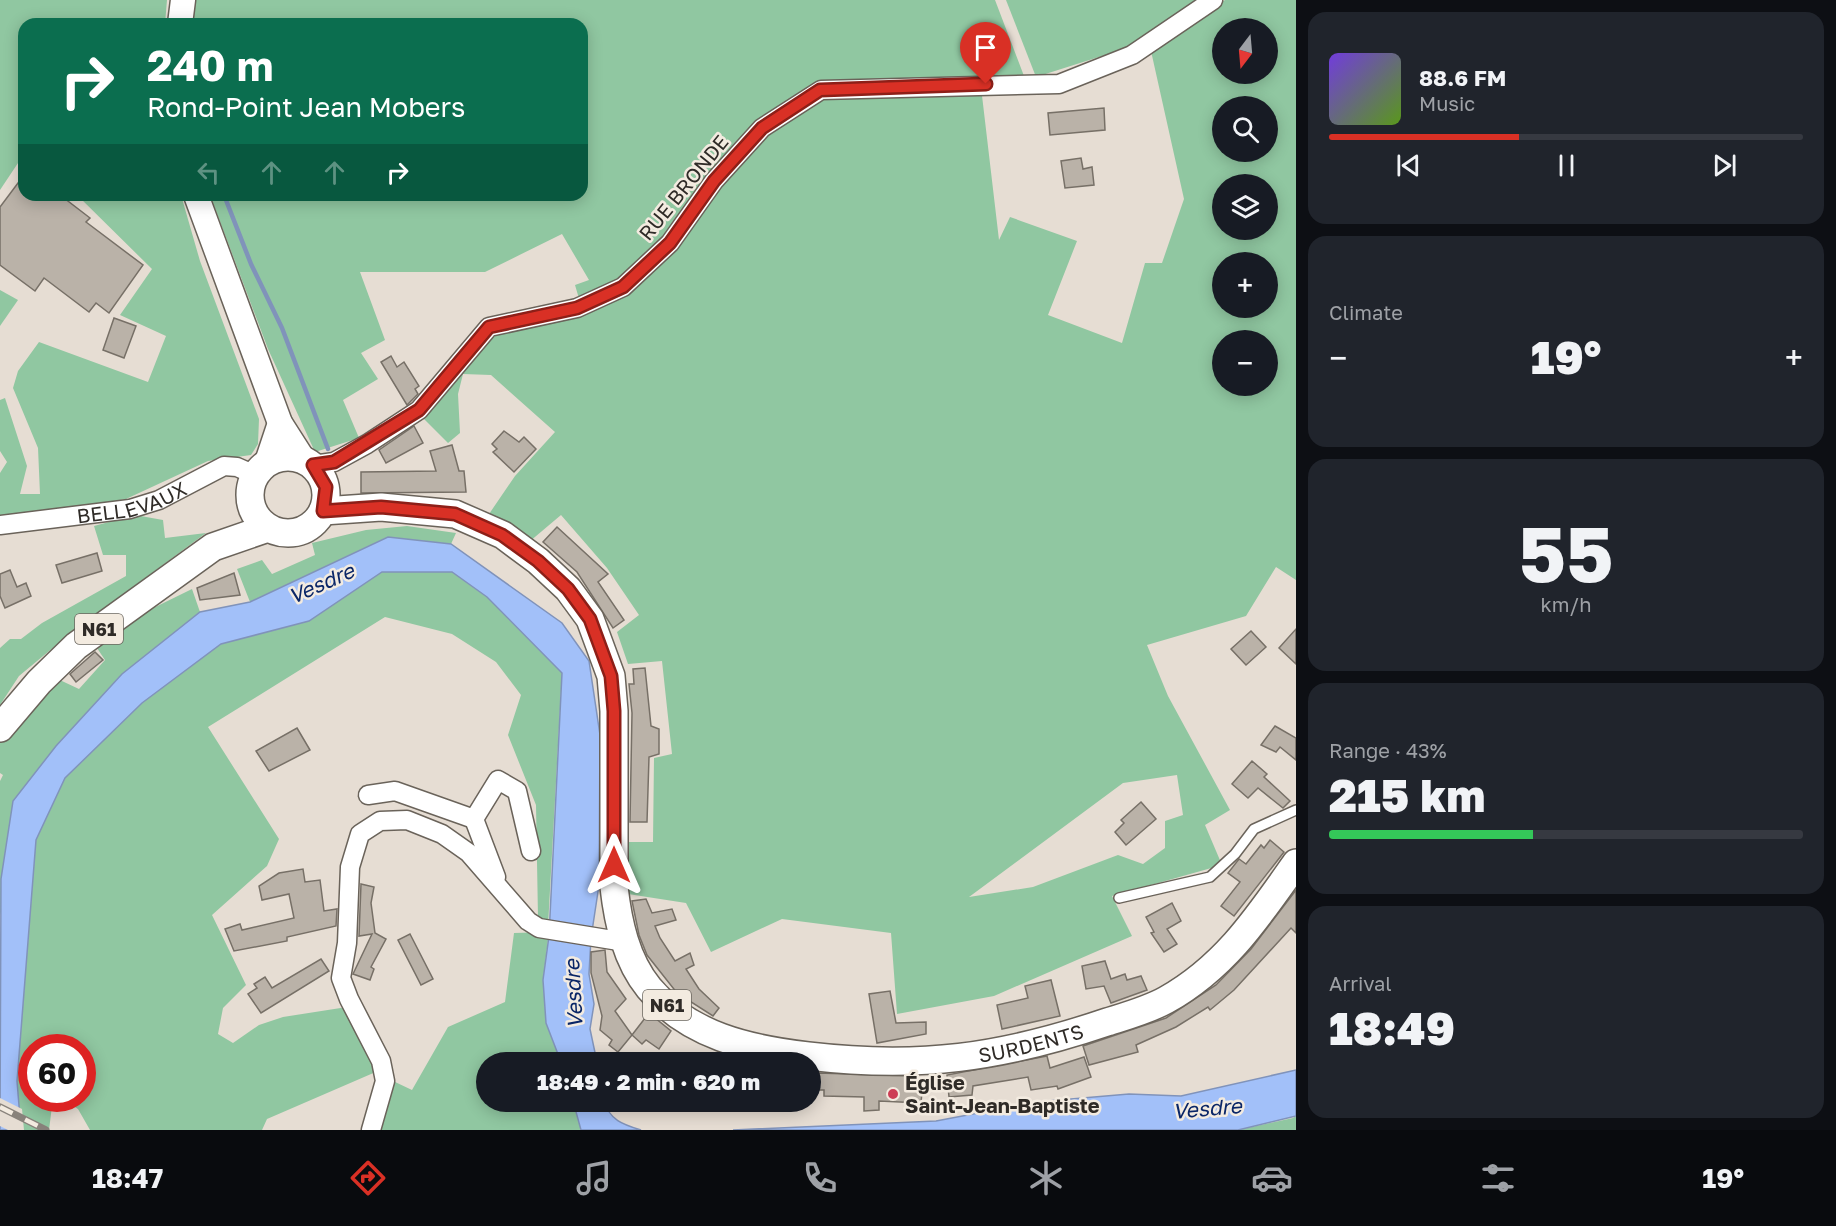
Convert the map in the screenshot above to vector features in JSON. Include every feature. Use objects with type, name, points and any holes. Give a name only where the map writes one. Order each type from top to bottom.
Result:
[{"type":"main road","points":[[181,18],[183,0]]},
{"type":"main road","points":[[198,201],[280,423],[326,487],[323,511]]},
{"type":"main road","points":[[268,528],[253,512],[257,476],[280,423]]},
{"type":"main road","points":[[257,476],[283,456],[308,462]]},
{"type":"main road","name":"N61","points":[[213,548],[257,476]]},
{"type":"main road","name":"SURDENTS","points":[[323,511],[381,507],[455,514],[502,535],[538,561],[568,589],[590,619],[611,676],[614,711],[614,887],[617,915],[625,942],[649,988],[688,1021],[724,1041],[763,1051],[846,1060],[906,1063],[948,1060],[1002,1052],[1060,1038],[1165,1000],[1214,968],[1251,927],[1296,863]]},
{"type":"main road","name":"N61","points":[[0,728],[39,682],[76,646],[213,548],[268,528],[278,532],[299,532],[309,527],[323,511]]},
{"type":"street","name":"RUE BRONDE","points":[[308,462],[334,462],[419,410],[489,327],[577,308],[623,287],[670,243],[714,181],[762,128],[820,90],[1059,84],[1132,55],[1213,0]]},
{"type":"street","name":"BELLEVAUX","points":[[0,525],[130,509],[159,500],[224,466],[237,467],[257,476]]},
{"type":"street","points":[[474,819],[498,780],[518,791],[531,851]]},
{"type":"street","points":[[368,795],[395,791],[474,819],[500,887],[521,927],[625,942]]},
{"type":"street","points":[[395,791],[396,821]]},
{"type":"street","points":[[370,1130],[385,1081],[381,1060],[349,999],[341,978],[347,943],[350,867],[360,834],[380,821],[407,820],[442,834],[469,854],[500,887]]},
{"type":"lane","points":[[1119,898],[1210,877],[1235,854],[1254,829],[1296,810]]},
{"type":"green space","points":[[0,0],[167,0],[166,18],[18,18],[18,163],[0,190]]},
{"type":"green space","points":[[194,0],[995,0],[1024,76],[816,85],[667,240],[604,290],[580,302],[575,285],[589,280],[562,234],[485,272],[360,272],[385,340],[361,353],[378,379],[343,400],[359,438],[315,452],[268,349],[212,201],[588,201],[588,18],[192,18]]},
{"type":"green space","points":[[1006,0],[1209,0],[1146,42],[1036,77]]},
{"type":"green space","points":[[1225,0],[1296,0],[1296,580],[1276,567],[1246,616],[1147,645],[1168,696],[1230,810],[1205,825],[1222,865],[1112,896],[1132,936],[994,996],[897,1014],[891,933],[782,919],[711,952],[686,903],[628,894],[627,842],[653,842],[654,758],[672,754],[662,661],[628,664],[617,632],[639,615],[607,568],[561,515],[529,542],[487,517],[515,476],[555,432],[491,375],[463,374],[458,394],[460,433],[448,443],[419,414],[490,331],[571,317],[683,235],[759,140],[829,95],[981,87],[999,240],[1010,217],[1077,241],[1048,315],[1122,343],[1145,263],[1162,263],[1184,199],[1151,51]],"holes":[[[1177,775],[1183,815],[1165,821],[1165,848],[1143,864],[1118,855],[1033,887],[969,897],[1123,783]]]},
{"type":"green space","points":[[83,201],[183,201],[200,261],[259,419],[258,444],[251,455],[208,461],[126,499],[0,520],[0,473],[7,462],[0,451],[0,400],[5,398],[27,466],[20,494],[40,494],[38,448],[13,388],[18,371],[39,342],[148,382],[166,336],[120,315],[152,269]]},
{"type":"green space","points":[[0,290],[18,300],[0,326]]},
{"type":"green space","points":[[135,515],[163,520],[165,538],[206,533],[72,632],[19,676],[0,705],[0,648],[10,639],[21,639],[42,623],[126,576],[126,555],[103,555],[94,526]]},
{"type":"green space","points":[[407,526],[456,533],[451,544],[388,537],[250,602],[237,569],[262,560],[272,574],[315,555],[312,543],[366,530]]},
{"type":"green space","points":[[382,572],[452,572],[487,597],[562,673],[548,926],[538,918],[536,805],[508,735],[521,695],[496,662],[452,634],[385,617],[208,727],[279,839],[267,866],[212,915],[246,985],[223,1008],[218,1034],[233,1043],[259,1025],[283,1017],[347,1007],[378,1071],[267,1119],[262,1130],[90,1130],[80,1112],[96,1112],[96,1034],[21,1034],[36,839],[65,778],[142,703],[221,644],[309,621]]},
{"type":"green space","points":[[192,589],[200,612],[122,674],[56,746],[0,915],[0,781],[3,775],[0,773],[0,735],[47,674],[79,689],[105,660],[95,645],[137,616]]},
{"type":"green space","points":[[549,932],[543,980],[546,1023],[557,1052],[476,1052],[476,1112],[576,1112],[581,1130],[375,1130],[393,1081],[412,1090],[448,1027],[505,1002],[514,933]]},
{"type":"green space","points":[[20,1112],[51,1112],[49,1130],[21,1130]]},
{"type":"green space","points":[[1296,1116],[1296,1130],[1238,1130],[1293,1118]]},
{"type":"water","name":"Vesdre","points":[[388,537],[451,544],[562,623],[589,661],[600,735],[599,885],[591,938],[589,974],[594,1004],[590,1029],[595,1052],[557,1052],[546,1023],[543,980],[549,936],[562,673],[487,597],[452,572],[382,572],[309,621],[221,644],[142,703],[65,778],[36,840],[21,1034],[18,1034],[17,1081],[21,1130],[0,1130],[1,879],[13,801],[56,746],[122,674],[200,612],[250,602]]},
{"type":"water","name":"Vesdre","points":[[1296,1070],[1296,1116],[1238,1130],[733,1130],[936,1121],[1036,1102],[1129,1094],[1181,1096]]},
{"type":"water","points":[[576,1112],[610,1112],[623,1124],[641,1130],[581,1130]]},
{"type":"pier","points":[[0,1098],[18,1107],[18,1112],[22,1112],[24,1130],[8,1130],[0,1126]]},
{"type":"building","points":[[1104,108],[1105,130],[1050,135],[1048,113]]},
{"type":"building","points":[[1081,158],[1083,169],[1092,167],[1094,185],[1065,188],[1061,161]]},
{"type":"building","points":[[18,183],[18,201],[68,201],[90,218],[86,222],[143,265],[109,313],[96,303],[89,312],[44,278],[35,291],[0,265],[0,207]]},
{"type":"building","points":[[114,318],[136,326],[124,358],[103,350]]},
{"type":"building","points":[[391,356],[397,367],[404,362],[419,386],[415,389],[418,394],[407,405],[381,362]]},
{"type":"building","points":[[414,426],[423,443],[386,463],[379,450]]},
{"type":"building","points":[[504,431],[519,442],[524,437],[536,449],[514,472],[493,452],[497,449],[492,444]]},
{"type":"building","points":[[452,445],[459,471],[464,471],[466,492],[361,493],[361,472],[436,471],[430,451]]},
{"type":"building","points":[[557,527],[608,574],[598,582],[624,620],[613,628],[577,572],[543,542]]},
{"type":"building","points":[[97,553],[102,571],[62,583],[56,565]]},
{"type":"building","points":[[10,570],[17,587],[26,583],[31,596],[5,608],[0,596],[0,574]]},
{"type":"building","points":[[234,573],[240,595],[200,600],[197,588]]},
{"type":"building","points":[[1296,629],[1296,664],[1279,648]]},
{"type":"building","points":[[1251,631],[1266,647],[1246,665],[1231,649]]},
{"type":"building","points":[[95,652],[103,660],[76,682],[70,674]]},
{"type":"building","points":[[645,668],[651,726],[659,729],[659,754],[649,757],[647,822],[630,822],[632,713],[629,684],[634,684],[633,669]]},
{"type":"building","points":[[1275,726],[1296,738],[1296,760],[1280,747],[1276,752],[1261,745]]},
{"type":"building","points":[[297,728],[310,750],[269,771],[256,751]]},
{"type":"building","points":[[1252,761],[1267,774],[1264,777],[1290,801],[1283,808],[1258,788],[1248,798],[1232,784]]},
{"type":"building","points":[[1141,802],[1156,819],[1126,845],[1115,832],[1124,823],[1121,820]]},
{"type":"building","points":[[1270,840],[1284,852],[1234,916],[1221,906],[1240,882],[1228,873],[1239,859],[1246,864],[1261,845],[1264,848]]},
{"type":"building","points":[[303,869],[305,882],[320,880],[324,911],[337,909],[336,926],[287,937],[287,941],[234,951],[225,929],[240,924],[242,930],[294,918],[289,894],[262,900],[259,886],[279,873]]},
{"type":"building","points":[[361,884],[374,887],[371,903],[375,933],[386,939],[371,967],[374,969],[370,980],[353,974],[372,934],[359,936]]},
{"type":"building","points":[[1296,890],[1296,933],[1291,928],[1234,990],[1210,1010],[1208,1007],[1176,1027],[1136,1045],[1138,1052],[1089,1065],[1083,1046],[1166,1018],[1216,985],[1251,949]]},
{"type":"building","points":[[646,899],[652,913],[672,909],[676,920],[655,926],[675,961],[690,953],[694,965],[686,969],[699,989],[719,1008],[713,1016],[677,993],[647,955],[639,935],[632,901]]},
{"type":"building","points":[[1172,903],[1181,921],[1167,929],[1177,944],[1164,952],[1151,933],[1154,932],[1146,917]]},
{"type":"building","points":[[410,934],[433,979],[421,985],[398,940]]},
{"type":"building","points":[[605,950],[607,972],[626,999],[615,1011],[632,1035],[618,1052],[609,1045],[612,1040],[600,1030],[602,1016],[591,973],[591,952]]},
{"type":"building","points":[[321,959],[329,971],[261,1013],[248,994],[257,988],[254,984],[265,977],[272,988]]},
{"type":"building","points":[[1105,961],[1111,979],[1125,974],[1127,980],[1141,976],[1147,990],[1111,1003],[1104,986],[1086,989],[1082,966]]},
{"type":"building","points":[[1051,980],[1060,1016],[1002,1029],[997,1005],[1028,998],[1025,986]]},
{"type":"building","points":[[890,991],[896,1023],[926,1022],[926,1034],[877,1043],[869,994]]},
{"type":"building","points":[[649,1013],[671,1031],[659,1049],[646,1040],[642,1044],[632,1035]]},
{"type":"building","points":[[1047,1056],[1050,1068],[1084,1057],[1091,1077],[1058,1089],[1057,1086],[1031,1090],[1028,1077],[973,1086],[972,1095],[949,1097],[947,1075]]},
{"type":"building","name":"Église Saint-Jean-Baptiste","points":[[821,1073],[913,1076],[912,1080],[923,1080],[921,1103],[879,1101],[879,1110],[864,1111],[864,1097],[824,1096],[824,1090],[821,1090]]},
{"type":"waterway","points":[[226,201],[251,264],[282,328],[328,449]]},
{"type":"railway","points":[[0,1107],[46,1130]]},
{"type":"place","name":"Église Saint-Jean-Baptiste","points":[[893,1094]]},
{"type":"route","points":[[614,865],[614,711],[611,676],[590,619],[568,589],[538,561],[502,535],[455,514],[381,507],[323,511],[326,487],[321,475],[313,465],[334,462],[367,444],[419,410],[489,327],[577,308],[623,287],[670,243],[714,181],[762,128],[820,90],[986,84]]}]
